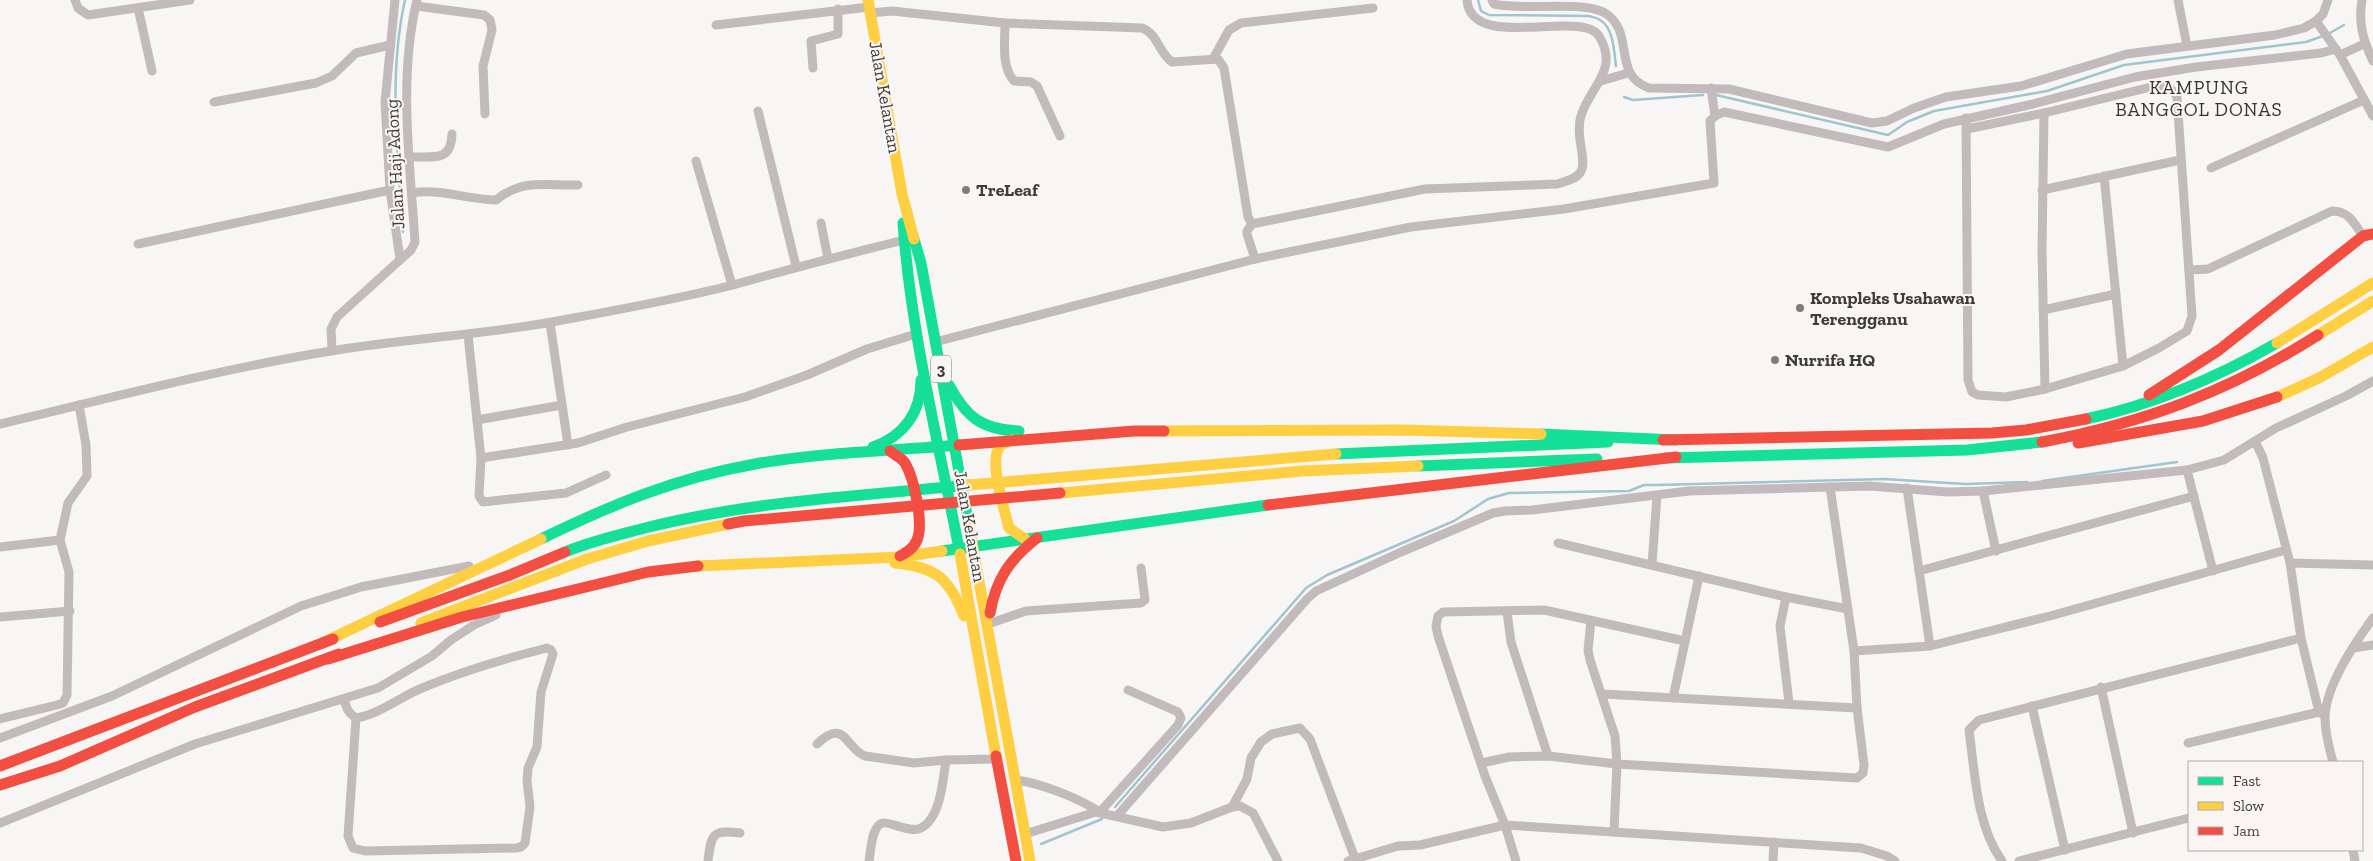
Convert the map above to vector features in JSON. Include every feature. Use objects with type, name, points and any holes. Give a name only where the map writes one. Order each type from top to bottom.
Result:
[{"type":"main road","name":"Jalan Kelantan","points":[[869,7],[902,194],[921,263],[935,342],[942,369],[1030,861]]},
{"type":"main road","name":"Jalan Kelantan","points":[[902,194],[904,240],[918,348],[959,547],[1016,861]]},
{"type":"main road","points":[[2123,409],[2158,390],[2219,350],[2368,235]]},
{"type":"main road","points":[[0,766],[322,643],[510,575],[594,541],[689,517],[738,508],[1043,478],[1334,454],[1676,440],[2013,432],[2123,409],[2167,396],[2250,358],[2372,284]]},
{"type":"main road","points":[[1989,449],[2092,432],[2137,421],[2181,406],[2263,369],[2373,301]]},
{"type":"main road","points":[[0,785],[60,766],[195,707],[587,559],[648,541],[744,521],[1302,471],[1462,463],[1989,449],[2092,442],[2167,429],[2223,416],[2297,390],[2373,347]]},
{"type":"main road","points":[[829,456],[887,444],[903,430],[916,411],[922,384],[918,348]]},
{"type":"main road","points":[[942,369],[956,399],[968,416],[995,429],[1007,431],[1061,429],[1094,433]]},
{"type":"main road","points":[[322,643],[457,580],[550,533],[641,493],[732,467],[778,460],[940,448],[1015,439],[1094,433],[1322,429],[1587,435],[1676,440]]},
{"type":"main road","points":[[1015,439],[1001,446],[996,453],[996,467],[1008,528],[1025,539]]},
{"type":"main road","points":[[890,451],[900,457],[905,464],[912,482],[918,526],[918,536],[912,550],[900,557]]},
{"type":"main road","points":[[328,658],[462,617],[648,572],[690,566],[900,557],[959,547],[1038,538],[1462,480],[1676,457]]},
{"type":"main road","points":[[988,624],[998,579],[1012,559],[1038,538]]},
{"type":"main road","points":[[864,560],[929,568],[946,580],[957,598],[978,655]]},
{"type":"street","points":[[75,0],[78,8],[88,15],[184,0]]},
{"type":"street","points":[[394,0],[385,102],[390,190],[400,259]]},
{"type":"street","points":[[1254,256],[1247,234],[1252,224],[1425,189],[1557,184],[1575,179],[1580,173],[1584,161],[1579,134],[1582,113],[1601,81],[1606,68],[1604,48],[1594,30],[1587,27],[1508,28],[1485,24],[1478,21],[1469,10],[1467,0]]},
{"type":"street","points":[[1492,0],[1494,4],[1507,7],[1578,7],[1604,13],[1614,22],[1620,32],[1628,73],[1633,80],[1649,88],[1729,89],[1872,123],[1887,121],[1914,108],[1946,97],[2021,86],[2127,54],[2275,35],[2304,28],[2318,24],[2328,0]]},
{"type":"street","points":[[2178,0],[2187,46]]},
{"type":"street","points":[[2362,0],[2360,46],[2373,61]]},
{"type":"street","points":[[416,3],[484,15],[490,20],[492,30],[483,66],[485,114]]},
{"type":"street","name":"Jalan Haji Adong","points":[[332,350],[331,329],[337,318],[411,250],[415,242],[406,96],[410,38],[416,3]]},
{"type":"street","points":[[716,25],[838,9],[869,7],[1004,23],[1142,28],[1150,31],[1165,56],[1172,62],[1212,59],[1220,61],[1224,68],[1248,217],[1252,224]]},
{"type":"street","points":[[138,8],[152,71]]},
{"type":"street","points":[[1212,59],[1226,34],[1234,26],[1373,8]]},
{"type":"street","points":[[813,68],[811,41],[838,34],[838,9]]},
{"type":"street","points":[[1004,23],[1006,66],[1009,75],[1014,81],[1031,82],[1037,86],[1060,136]]},
{"type":"street","points":[[2318,24],[2339,50],[2373,116]]},
{"type":"street","points":[[214,102],[316,83],[332,76],[356,53],[390,45]]},
{"type":"street","points":[[935,342],[1254,256],[1411,227],[1564,209],[1714,184],[1710,122],[1714,116],[1724,112],[1888,147],[1929,128],[2149,74],[2321,53],[2360,46]]},
{"type":"street","points":[[1601,81],[1628,73]]},
{"type":"street","points":[[1966,118],[1969,386],[1972,392],[1978,395],[2006,397],[2045,389],[2122,366],[2160,348],[2187,331],[2192,316],[2177,97],[2174,91],[2168,86],[2155,86],[2044,113],[1967,129]]},
{"type":"street","points":[[1711,88],[1714,116]]},
{"type":"street","points":[[2211,168],[2364,100]]},
{"type":"street","points":[[758,111],[796,266]]},
{"type":"street","points":[[2044,113],[2042,190],[2045,389]]},
{"type":"street","points":[[410,156],[440,156],[448,152],[452,147],[452,134]]},
{"type":"street","points":[[2042,190],[2180,160]]},
{"type":"street","points":[[696,161],[732,285]]},
{"type":"street","points":[[2104,176],[2122,366]]},
{"type":"street","points":[[412,193],[423,191],[464,195],[480,200],[496,200],[503,193],[534,183],[552,186],[578,185]]},
{"type":"street","points":[[138,244],[390,190]]},
{"type":"street","points":[[2189,270],[2208,269],[2332,211],[2340,211],[2348,215],[2368,235]]},
{"type":"street","points":[[821,223],[828,258]]},
{"type":"street","points":[[0,424],[332,350],[468,335],[550,322],[732,285],[796,266],[904,240]]},
{"type":"street","points":[[2043,310],[2116,294]]},
{"type":"street","points":[[550,322],[568,445]]},
{"type":"street","points":[[481,458],[568,445],[627,427],[745,397],[807,375],[867,349],[916,334]]},
{"type":"street","points":[[468,335],[481,458],[480,499],[486,503],[566,493],[606,475]]},
{"type":"street","points":[[1116,816],[1210,712],[1306,599],[1316,591],[1493,513],[1689,491],[1869,486],[1948,492],[1984,491],[2187,470],[2224,460],[2276,428],[2346,396],[2373,381]]},
{"type":"street","points":[[79,405],[86,445],[87,476],[68,503],[60,540],[69,572],[70,612],[67,695],[63,703],[2,719],[4,737],[112,696],[301,606],[361,587],[464,568],[550,533]]},
{"type":"street","points":[[477,420],[562,405]]},
{"type":"street","points":[[2255,441],[2263,458],[2290,563],[2301,638],[2322,714],[2332,761]]},
{"type":"street","points":[[2187,470],[2213,571]]},
{"type":"street","points":[[1482,763],[1510,757],[1548,756],[1617,764],[1857,778],[1863,773],[1864,765],[1856,708],[1854,650],[1830,487]]},
{"type":"street","points":[[1907,488],[1930,646]]},
{"type":"street","points":[[1984,491],[1996,551]]},
{"type":"street","points":[[1652,564],[1657,496]]},
{"type":"street","points":[[1919,571],[2194,496]]},
{"type":"street","points":[[0,547],[60,540]]},
{"type":"street","points":[[1558,543],[1786,597],[1848,609]]},
{"type":"street","points":[[1854,650],[1930,646],[2050,616],[2286,550]]},
{"type":"street","points":[[2290,563],[2373,565]]},
{"type":"street","points":[[988,624],[1026,611],[1141,603],[1145,600],[1141,568]]},
{"type":"street","points":[[1673,698],[1699,576]]},
{"type":"street","points":[[1786,597],[1780,626],[1790,704]]},
{"type":"street","points":[[0,824],[195,744],[344,700],[378,688],[432,656],[451,640],[474,625],[524,602]]},
{"type":"street","points":[[1516,861],[1438,636],[1436,620],[1443,612],[1544,610],[1685,640]]},
{"type":"street","points":[[0,617],[70,612]]},
{"type":"street","points":[[1507,612],[1511,642],[1548,756]]},
{"type":"street","points":[[2322,714],[2339,670],[2373,618]]},
{"type":"street","points":[[1591,621],[1588,650],[1615,736],[1617,764],[1614,832]]},
{"type":"street","points":[[2002,861],[1992,847],[1979,799],[1969,730],[1979,720],[2101,687],[2301,638]]},
{"type":"street","points":[[2353,648],[2373,645]]},
{"type":"street","points":[[344,700],[348,712],[356,718],[367,716],[410,692],[466,669],[547,648],[551,650],[553,654],[541,692],[537,747],[528,768],[527,782],[530,807],[525,843],[521,848],[365,851],[353,848],[348,836],[356,718]]},
{"type":"street","points":[[2101,687],[2133,832]]},
{"type":"street","points":[[1025,834],[1100,812],[1178,725],[1182,718],[1178,712],[1128,690]]},
{"type":"street","points":[[1603,694],[1856,708]]},
{"type":"street","points":[[63,703],[68,713]]},
{"type":"street","points":[[2032,706],[2065,850]]},
{"type":"street","points":[[2188,743],[2322,714]]},
{"type":"street","points":[[1232,806],[1247,779],[1251,758],[1256,748],[1272,734],[1300,728],[1310,739],[1353,860],[1398,846],[1420,845],[1505,825],[1861,848],[1887,856],[1895,861]]},
{"type":"street","points":[[817,744],[826,735],[839,734],[848,738],[858,753],[865,756],[914,763],[996,759]]},
{"type":"street","points":[[869,861],[874,832],[879,824],[884,822],[910,829],[921,828],[932,817],[941,796],[946,760]]},
{"type":"street","points":[[1015,780],[1031,782],[1090,806],[1100,812],[1163,828],[1191,823],[1232,806],[1246,807],[1253,812],[1278,861]]},
{"type":"street","points":[[2019,861],[2188,818]]},
{"type":"street","points":[[708,861],[710,841],[716,834],[723,830],[740,833]]},
{"type":"street","points":[[1773,861],[1774,842]]},
{"type":"waterway","points":[[403,232],[397,145],[396,87],[397,57],[405,0]]},
{"type":"waterway","points":[[1478,0],[1481,11],[1489,15],[1589,16],[1598,19],[1605,24],[1611,34],[1616,66]]},
{"type":"waterway","points":[[2328,34],[2344,25]]},
{"type":"waterway","points":[[1716,95],[1888,135],[1907,122],[1934,111],[2047,91],[2124,65],[2306,42],[2323,36]]},
{"type":"waterway","points":[[1624,97],[1633,100],[1703,95]]},
{"type":"waterway","points":[[2042,481],[2177,462]]},
{"type":"waterway","points":[[1115,807],[1306,588],[1327,575],[1454,521],[1488,499],[1509,493],[1629,491],[1644,485],[1884,479],[1965,484],[2027,482]]},
{"type":"waterway","points":[[1041,844],[1102,819]]},
{"type":"traffic: fast","points":[[903,223],[912,306],[919,348],[960,554]]},
{"type":"traffic: fast","points":[[914,239],[921,263],[968,521]]},
{"type":"traffic: fast","points":[[2086,419],[2160,398],[2232,367],[2277,343]]},
{"type":"traffic: fast","points":[[873,447],[894,436],[909,421],[918,402],[921,380]]},
{"type":"traffic: fast","points":[[949,385],[962,406],[976,420],[995,428],[1019,431]]},
{"type":"traffic: fast","points":[[1541,434],[1676,440]]},
{"type":"traffic: fast","points":[[1336,454],[1608,442]]},
{"type":"traffic: fast","points":[[1665,458],[1967,450],[2042,442]]},
{"type":"traffic: fast","points":[[541,539],[594,514],[645,494],[726,470],[805,457],[959,445]]},
{"type":"traffic: fast","points":[[1418,466],[1597,459]]},
{"type":"traffic: fast","points":[[565,552],[595,541],[645,528],[725,511],[765,505],[969,485]]},
{"type":"traffic: fast","points":[[942,551],[1268,505]]},
{"type":"traffic: slow","points":[[868,0],[902,194],[914,239]]},
{"type":"traffic: slow","points":[[2277,343],[2373,283]]},
{"type":"traffic: slow","points":[[2318,335],[2373,301]]},
{"type":"traffic: slow","points":[[2277,397],[2319,378],[2373,347]]},
{"type":"traffic: slow","points":[[1164,431],[1402,430],[1541,434]]},
{"type":"traffic: slow","points":[[1012,440],[1001,445],[997,452],[996,472],[1009,528],[1025,539]]},
{"type":"traffic: slow","points":[[969,485],[1336,454]]},
{"type":"traffic: slow","points":[[1060,493],[1302,471],[1418,466]]},
{"type":"traffic: slow","points":[[968,521],[1030,861]]},
{"type":"traffic: slow","points":[[421,623],[587,559],[648,541],[728,524]]},
{"type":"traffic: slow","points":[[322,643],[541,539]]},
{"type":"traffic: slow","points":[[698,566],[900,557],[942,551]]},
{"type":"traffic: slow","points":[[960,554],[996,756]]},
{"type":"traffic: slow","points":[[895,563],[921,568],[939,577],[953,592],[964,616]]},
{"type":"traffic: jam","points":[[2149,395],[2219,350],[2363,236],[2373,234]]},
{"type":"traffic: jam","points":[[2042,442],[2116,425],[2151,415],[2185,402],[2252,373],[2318,335]]},
{"type":"traffic: jam","points":[[2078,443],[2203,421],[2277,397]]},
{"type":"traffic: jam","points":[[1663,440],[1992,433],[2026,430],[2086,419]]},
{"type":"traffic: jam","points":[[959,445],[1134,431],[1164,431]]},
{"type":"traffic: jam","points":[[890,451],[904,461],[912,479],[919,513],[919,533],[916,543],[900,556]]},
{"type":"traffic: jam","points":[[1268,505],[1676,457]]},
{"type":"traffic: jam","points":[[728,524],[1060,493]]},
{"type":"traffic: jam","points":[[990,613],[1000,580],[1019,554],[1037,538]]},
{"type":"traffic: jam","points":[[380,622],[510,575],[565,552]]},
{"type":"traffic: jam","points":[[328,659],[462,617],[648,572],[698,566]]},
{"type":"traffic: jam","points":[[0,766],[333,639]]},
{"type":"traffic: jam","points":[[0,785],[60,766],[195,707],[339,654]]},
{"type":"traffic: jam","points":[[996,756],[1016,861]]},
{"type":"place","name":"TreLeaf","points":[[966,190]]},
{"type":"place","name":"Kompleks Usahawan Terengganu","points":[[1800,308]]},
{"type":"place","name":"Nurrifa HQ","points":[[1775,360]]},
{"type":"district","name":"KAMPUNG BANGGOL DONAS","points":[[2199,98]]}]
